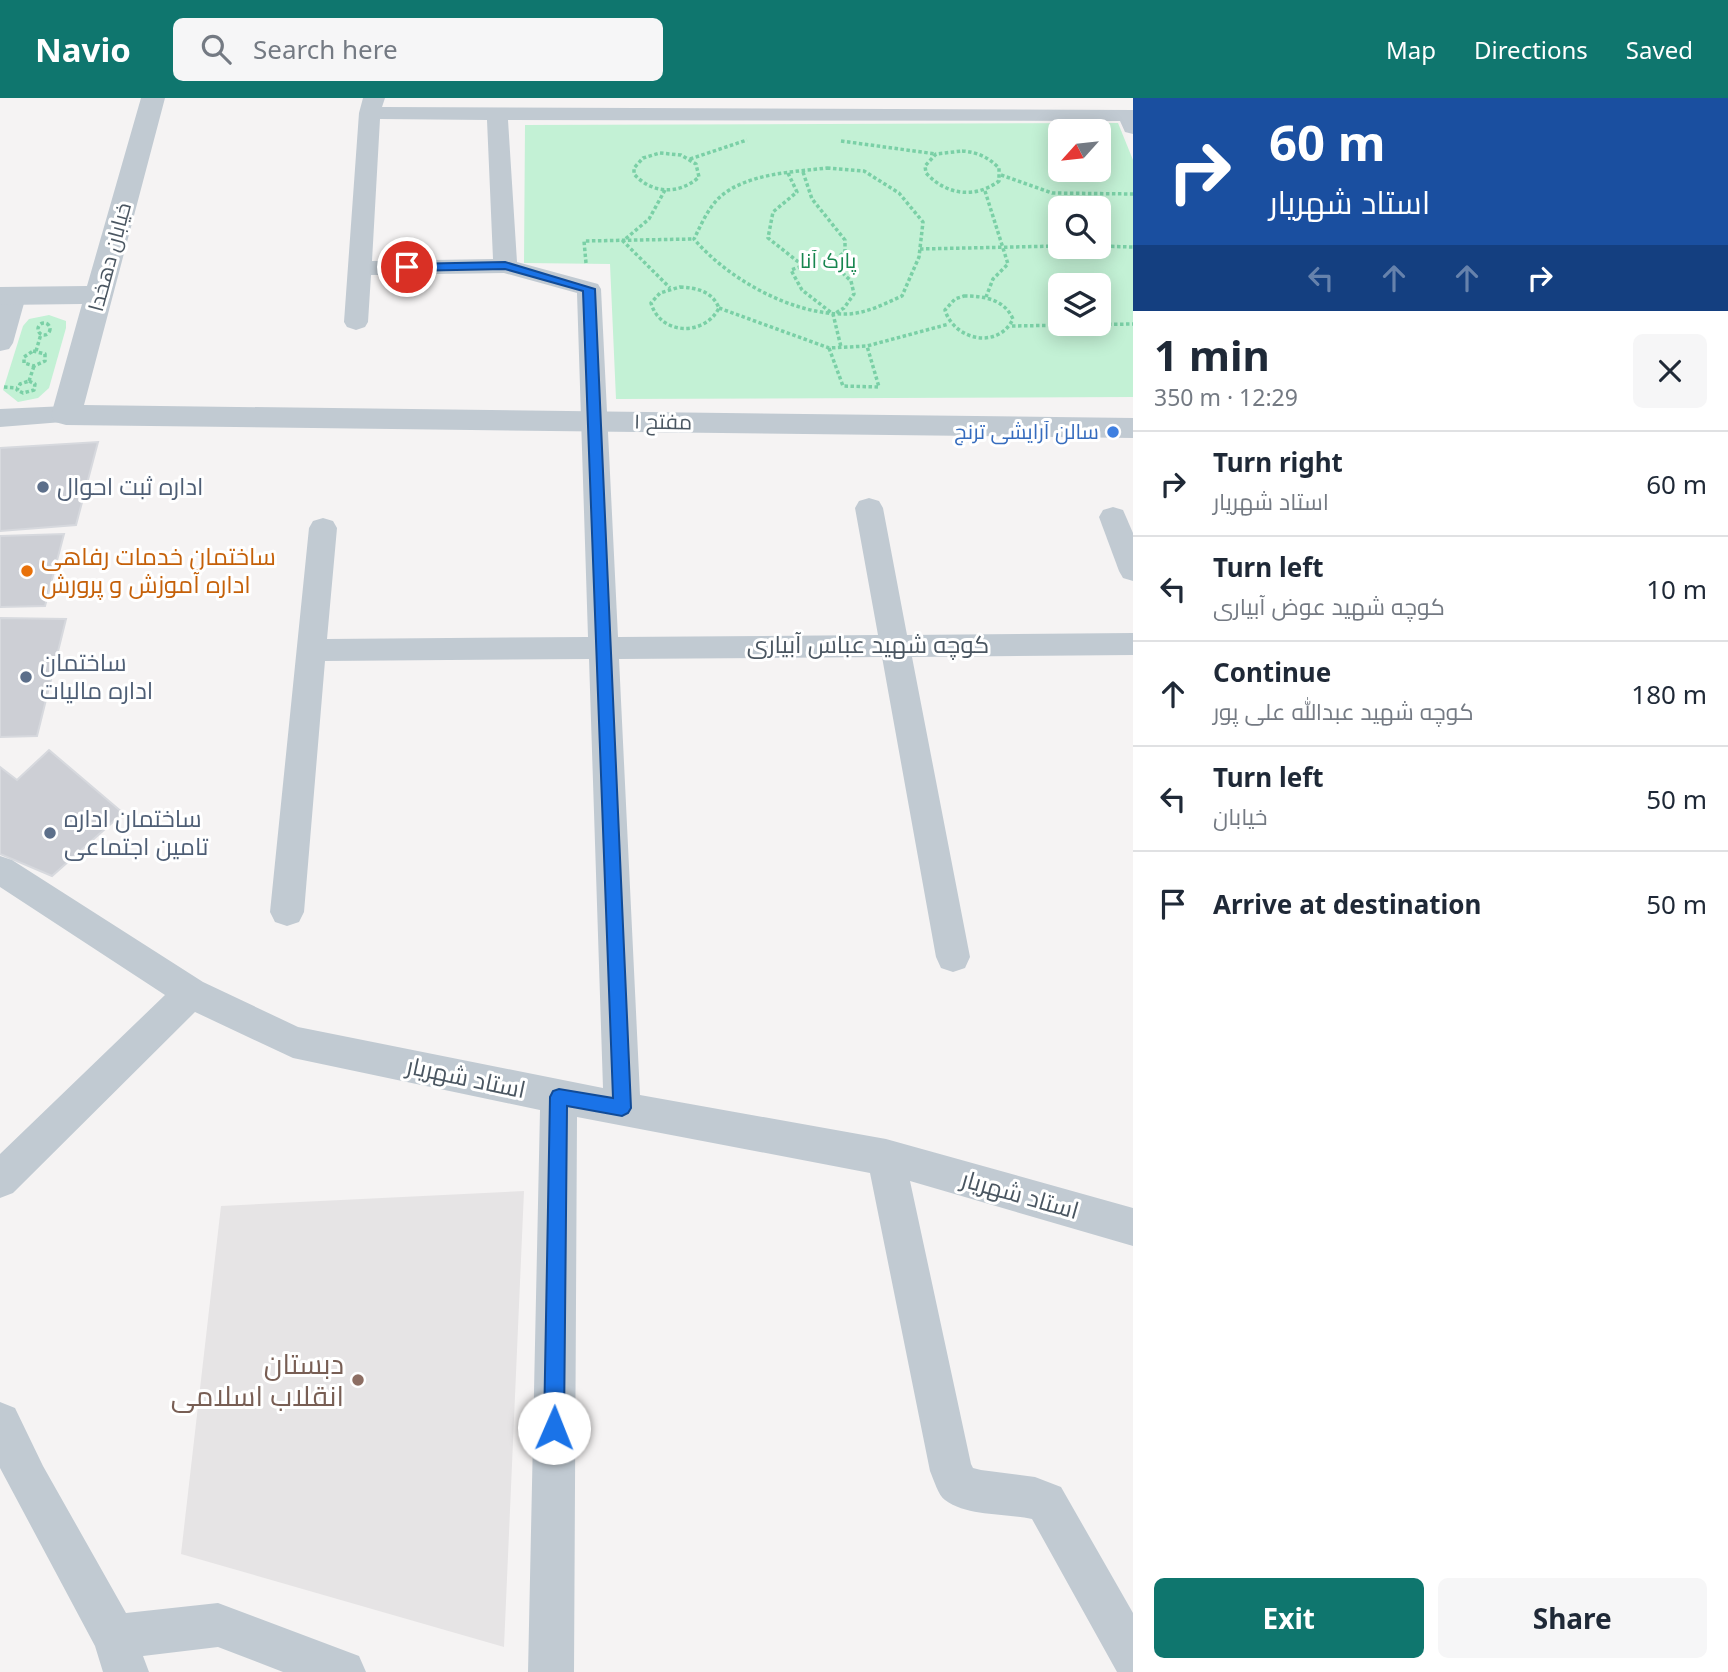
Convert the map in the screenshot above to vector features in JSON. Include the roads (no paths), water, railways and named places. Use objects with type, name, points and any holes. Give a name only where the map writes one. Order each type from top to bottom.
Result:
[{"type":"street","name":"خیابان دهخدا","points":[[66,415],[152,98]]},
{"type":"street","points":[[356,322],[372,106],[497,113],[1128,115],[1133,127]]},
{"type":"street","points":[[497,113],[505,266]]},
{"type":"street","points":[[358,268],[505,266],[589,289],[622,1108]]},
{"type":"street","points":[[0,343],[7,296],[99,295]]},
{"type":"street","points":[[0,418],[66,415]]},
{"type":"street","name":"مفتح ۱","points":[[66,415],[1133,428]]},
{"type":"street","points":[[869,508],[953,957]]},
{"type":"street","points":[[1113,517],[1133,571]]},
{"type":"street","points":[[287,912],[323,528]]},
{"type":"street","name":"کوچه شهید عباس آبیاری","points":[[311,649],[1133,644]]},
{"type":"street","name":"استاد شهریار","points":[[0,870],[191,993],[293,1042],[559,1097],[886,1157],[1133,1227]]},
{"type":"street","points":[[0,1181],[191,993]]},
{"type":"street","points":[[551,1672],[559,1097]]},
{"type":"street","points":[[886,1157],[951,1471],[959,1485],[975,1491],[1029,1496],[1046,1502],[1133,1657]]},
{"type":"street","points":[[0,1423],[120,1655],[218,1625],[342,1672]]},
{"type":"place","name":"سالن آرایشی ترنج","points":[[1113,432]]},
{"type":"place","name":"اداره ثبت احوال","points":[[43,487]]},
{"type":"place","name":"ساختمان خدمات رفاهی اداره آموزش و پرورش","points":[[27,571]]},
{"type":"place","name":"ساختمان اداره مالیات","points":[[26,677]]},
{"type":"place","name":"ساختمان اداره تامین اجتماعی","points":[[50,833]]},
{"type":"place","name":"دبستان انقلاب اسلامی","points":[[358,1380]]},
{"type":"park label","name":"پارک آنا","points":[[828,261]]}]
